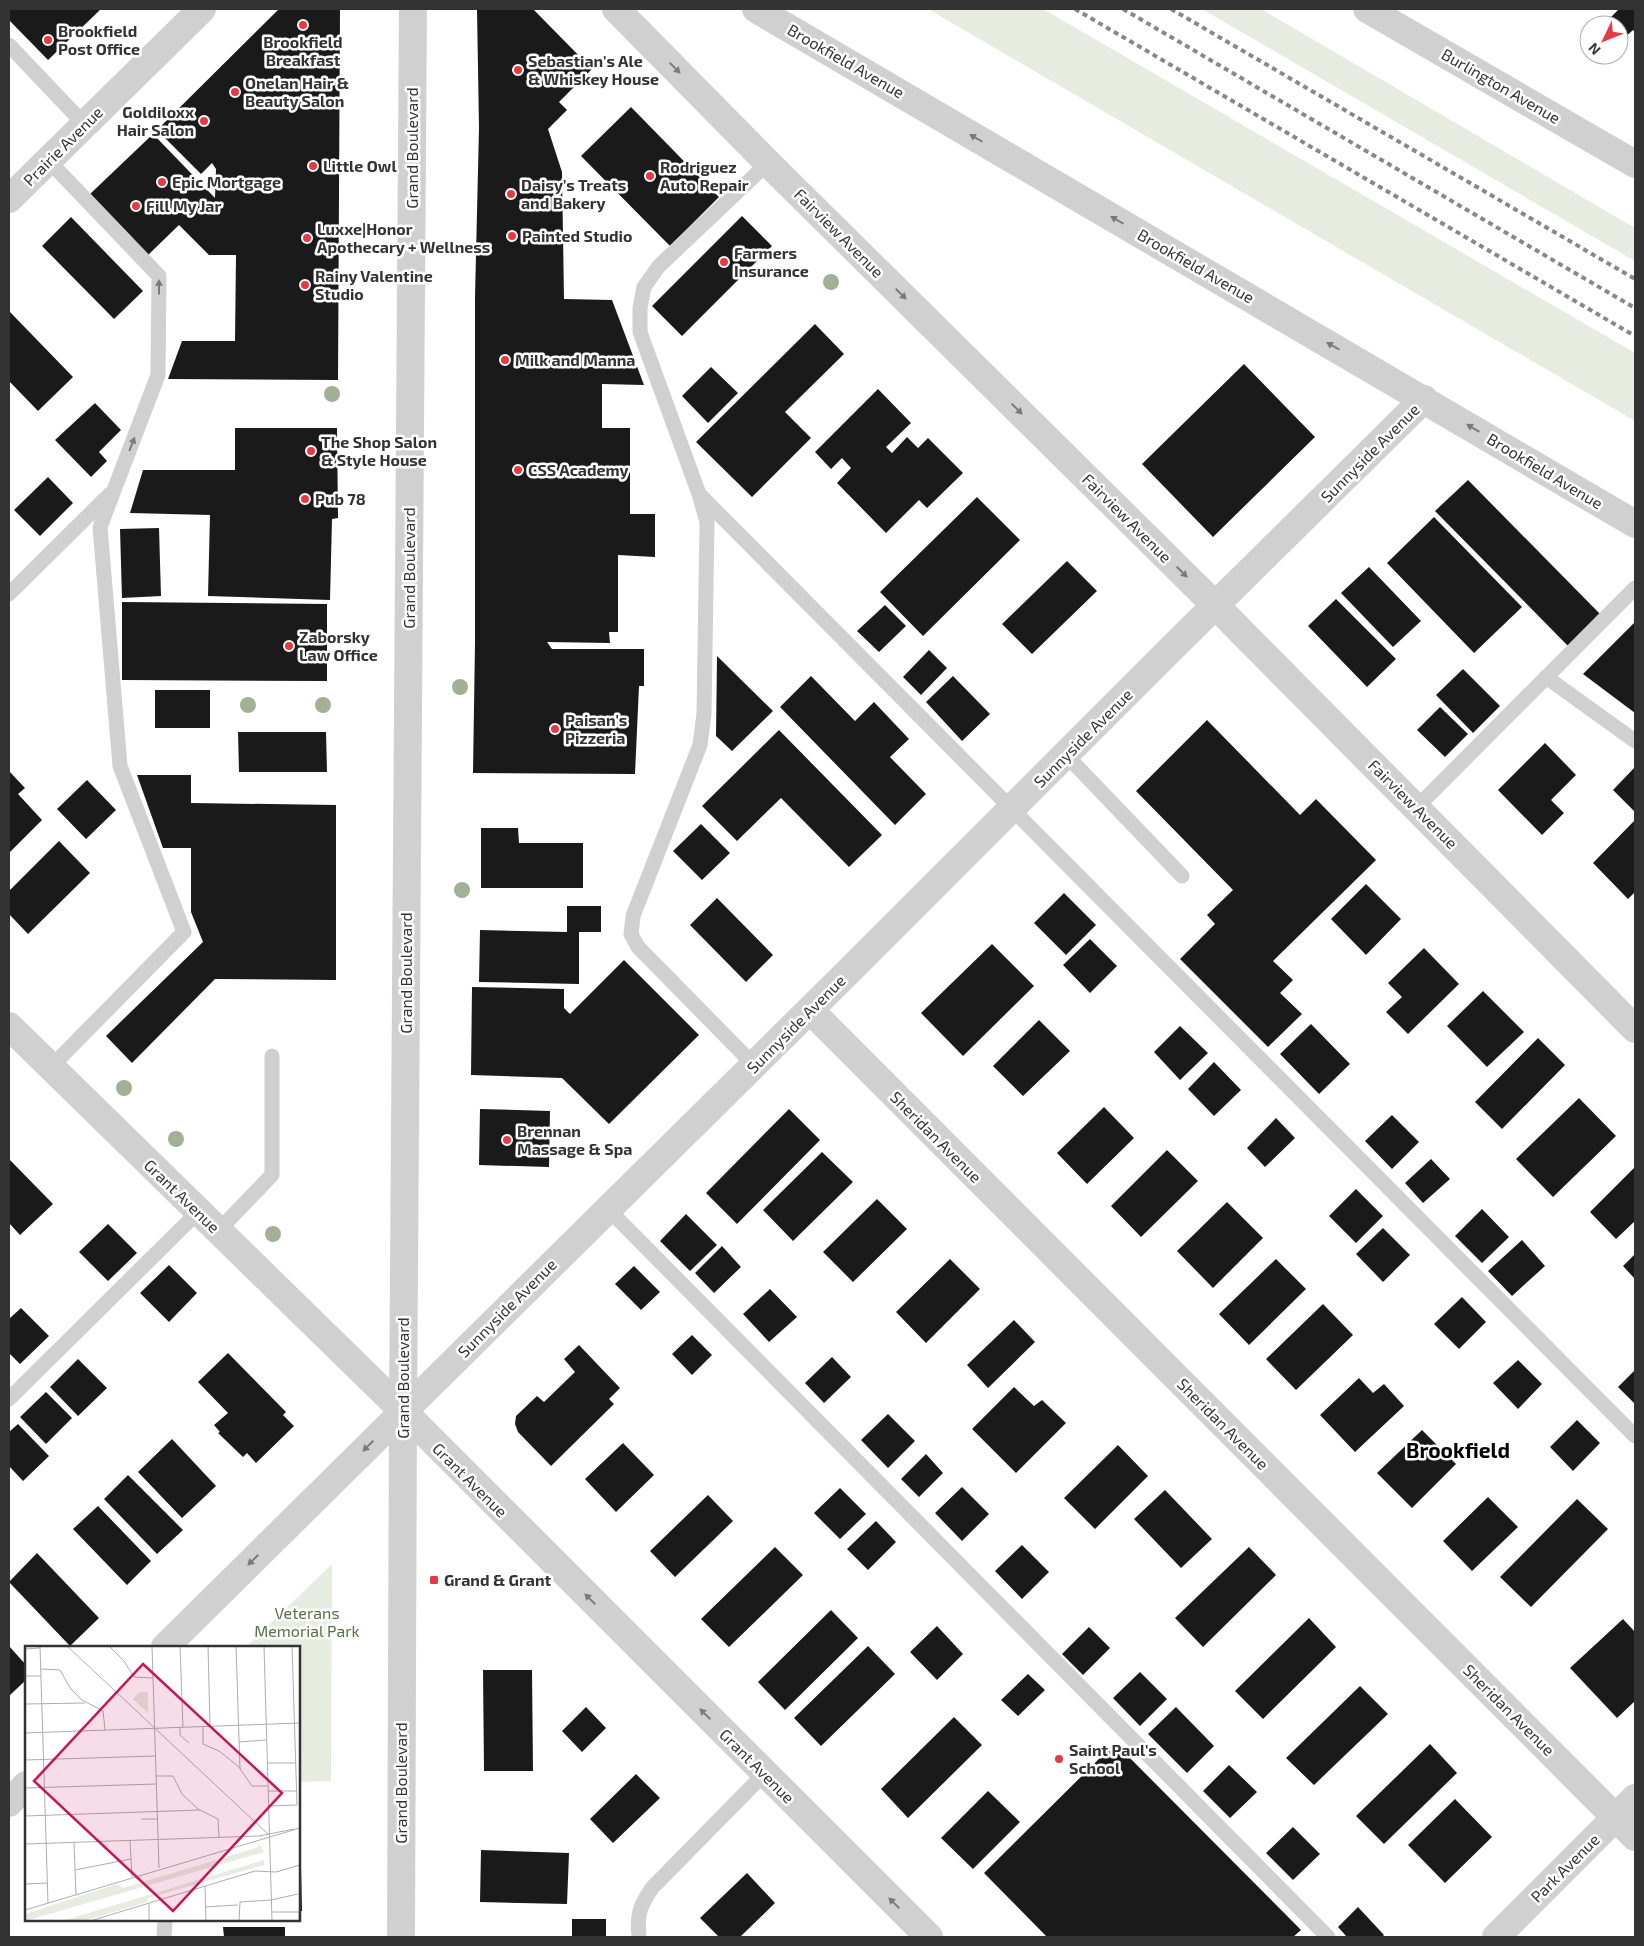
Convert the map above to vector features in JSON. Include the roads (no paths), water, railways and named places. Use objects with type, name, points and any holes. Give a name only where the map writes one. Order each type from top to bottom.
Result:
[{"type":"street","name":"Grand Boulevard","points":[[401,1937],[402,1411],[413,9]]},
{"type":"street","name":"Fairview Avenue","points":[[616,9],[768,163],[1215,605],[1635,1029]]},
{"type":"street","name":"Brookfield Avenue","points":[[756,9],[1635,524]]},
{"type":"street","name":"Burlington Avenue","points":[[1367,9],[1635,164]]},
{"type":"street","name":"Prairie Avenue","points":[[9,199],[196,11]]},
{"type":"street","name":"Sunnyside Avenue","points":[[166,1646],[1012,810],[1215,605],[1424,399]]},
{"type":"street","name":"Sheridan Avenue","points":[[810,1010],[1635,1837]]},
{"type":"street","name":"Grant Avenue","points":[[9,1026],[402,1411],[929,1937]]},
{"type":"street","points":[[9,1803],[25,1786]]},
{"type":"street","name":"Park Avenue","points":[[1496,1937],[1635,1798]]},
{"type":"lane","points":[[9,45],[84,124]]},
{"type":"lane","points":[[48,160],[159,276],[158,375],[100,527],[120,766],[184,932],[51,1067]]},
{"type":"lane","points":[[754,1065],[638,946],[631,934],[634,916],[700,746],[704,714],[707,522],[699,494],[640,332],[640,308],[644,287],[659,266],[768,163]]},
{"type":"lane","points":[[9,594],[114,490]]},
{"type":"lane","points":[[699,494],[1635,1436]]},
{"type":"lane","points":[[1416,808],[1635,588]]},
{"type":"lane","points":[[1546,677],[1635,741]]},
{"type":"lane","points":[[1066,756],[1182,876]]},
{"type":"lane","points":[[218,1231],[272,1175],[272,1056]]},
{"type":"lane","points":[[608,1209],[1328,1937]]},
{"type":"lane","points":[[9,1398],[198,1212]]},
{"type":"lane","points":[[640,1937],[638,1921],[641,1904],[652,1888],[765,1774]]},
{"type":"lane","points":[[164,1937],[165,1921]]},
{"type":"railway","points":[[1075,9],[1635,336]]},
{"type":"railway","points":[[1123,9],[1635,308]]},
{"type":"railway","points":[[1171,9],[1635,279]]},
{"type":"place","name":"Brookfield Breakfast","points":[[303,25]]},
{"type":"place","name":"Brookfield Post Office","points":[[48,40]]},
{"type":"place","name":"Sebastian's Ale & Whiskey House","points":[[518,70]]},
{"type":"place","name":"Onelan Hair & Beauty Salon","points":[[235,92]]},
{"type":"place","name":"Goldiloxx Hair Salon","points":[[204,121]]},
{"type":"place","name":"Little Owl","points":[[313,166]]},
{"type":"place","name":"Rodriguez Auto Repair","points":[[650,176]]},
{"type":"place","name":"Epic Mortgage","points":[[162,182]]},
{"type":"place","name":"Daisy's Treats and Bakery","points":[[511,194]]},
{"type":"place","name":"Fill My Jar","points":[[136,206]]},
{"type":"place","name":"Painted Studio","points":[[512,236]]},
{"type":"place","name":"Luxxe|Honor Apothecary + Wellness","points":[[307,238]]},
{"type":"place","name":"Farmers Insurance","points":[[724,262]]},
{"type":"place","name":"Rainy Valentine Studio","points":[[305,285]]},
{"type":"place","name":"Milk and Manna","points":[[505,360]]},
{"type":"place","name":"The Shop Salon & Style House","points":[[311,451]]},
{"type":"place","name":"CSS Academy","points":[[518,470]]},
{"type":"place","name":"Pub 78","points":[[305,499]]},
{"type":"place","name":"Zaborsky Law Office","points":[[289,646]]},
{"type":"place","name":"Paisan's Pizzeria","points":[[555,729]]},
{"type":"place","name":"Brennan Massage & Spa","points":[[507,1140]]},
{"type":"place","name":"Grand & Grant","points":[[434,1580]]},
{"type":"place","name":"Saint Paul's School","points":[[1059,1759]]},
{"type":"district","name":"Brookfield","points":[[1458,1451]]},
{"type":"park label","name":"Veterans Memorial Park","points":[[307,1622]]}]
